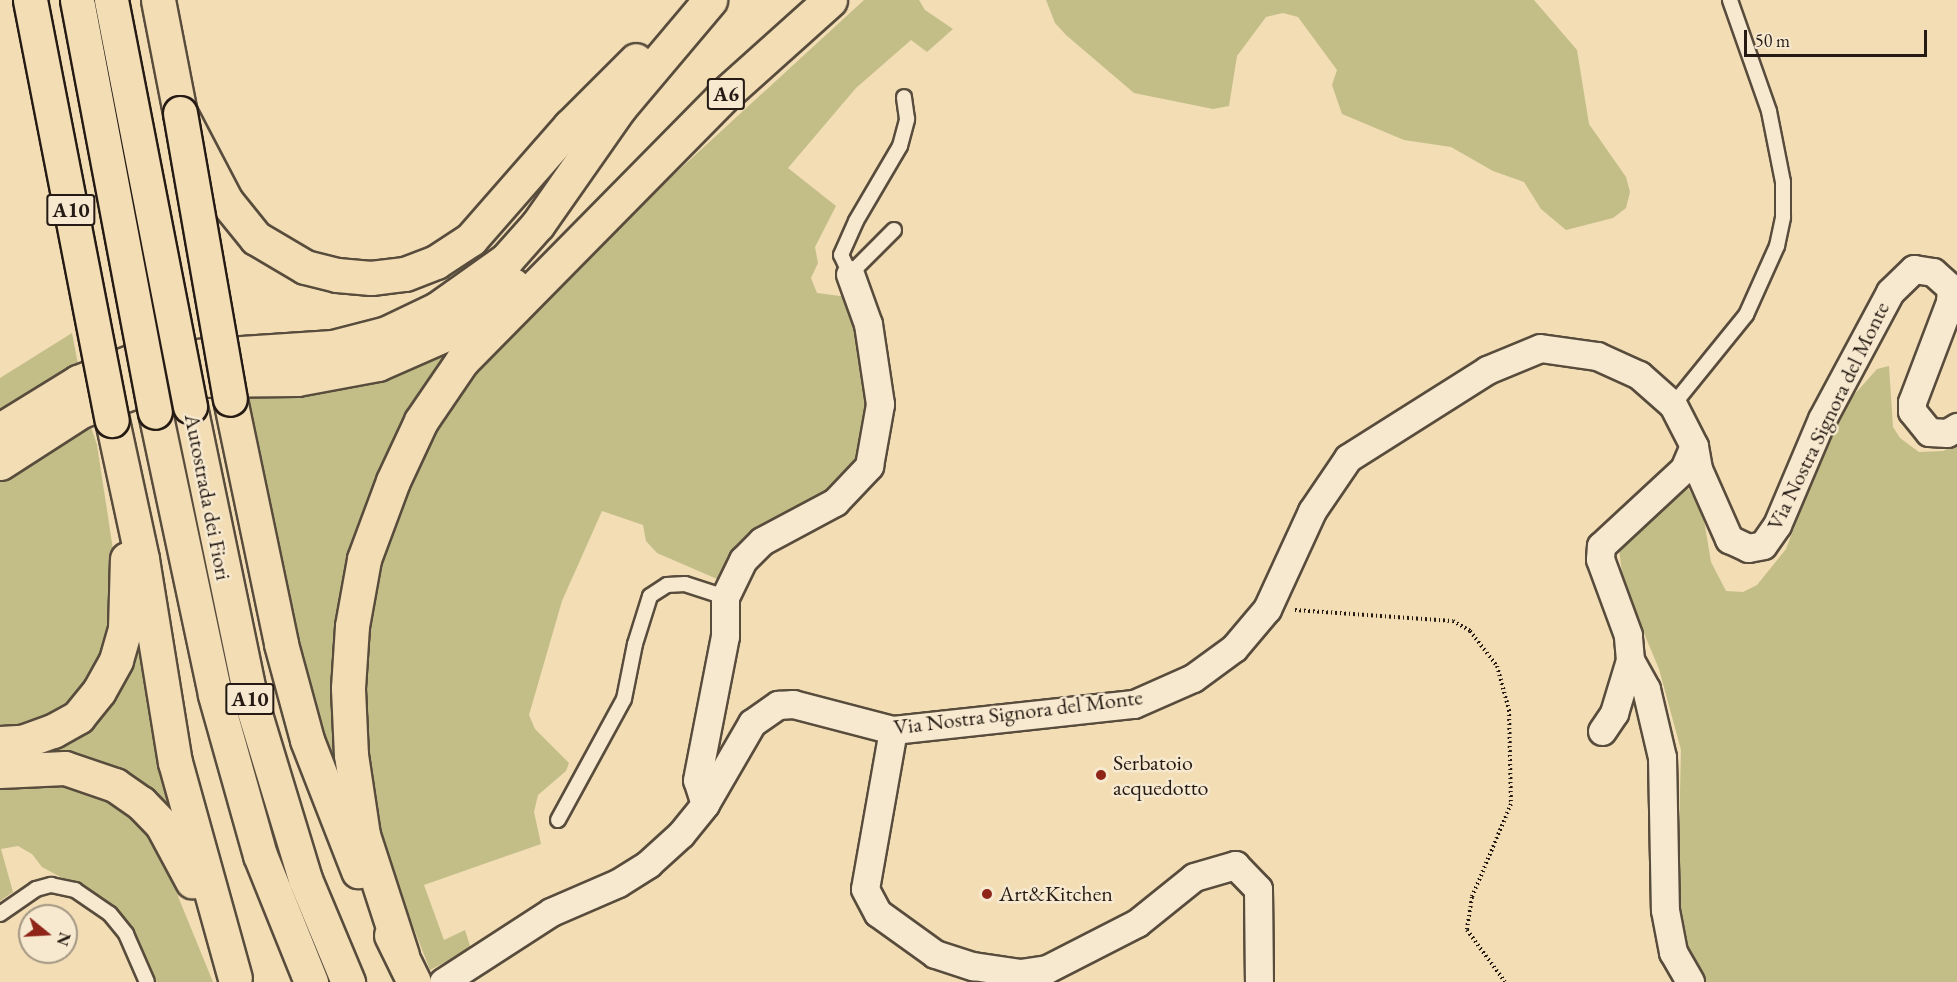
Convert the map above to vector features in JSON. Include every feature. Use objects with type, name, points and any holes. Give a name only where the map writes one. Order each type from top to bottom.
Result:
[{"type":"highway","name":"A10","points":[[30,0],[112,420],[142,559],[175,762],[235,980]]},
{"type":"highway","name":"Autostrada dei Fiori","points":[[77,0],[155,412],[215,694],[260,855],[311,982]]},
{"type":"highway","name":"Autostrada dei Fiori","points":[[111,0],[190,406],[251,701],[305,879],[348,982]]},
{"type":"highway","name":"A10","points":[[158,0],[230,399],[281,644],[307,740],[348,852],[408,969]]},
{"type":"highway","points":[[180,113],[208,173],[256,238],[305,267],[337,275],[371,278],[405,274],[436,262],[471,239],[609,85],[709,0]]},
{"type":"highway","points":[[0,430],[78,382],[135,360],[170,355],[269,353],[333,347],[387,333],[437,309],[506,260],[538,224],[620,107],[709,0]]},
{"type":"highway","name":"A6","points":[[626,193],[722,97],[830,0]]},
{"type":"highway","points":[[0,463],[81,411],[138,390],[191,380],[325,376],[411,352],[446,334],[491,303],[626,193]]},
{"type":"highway","points":[[408,969],[363,835],[351,755],[348,688],[351,636],[364,559],[421,421],[462,361],[626,193]]},
{"type":"highway","points":[[0,743],[43,735],[78,717],[99,691],[116,660],[124,628],[129,577],[112,420]]},
{"type":"highway","points":[[0,771],[64,768],[87,773],[115,785],[141,803],[178,849],[235,980]]},
{"type":"street","name":"Via Nostra Signora del Monte","points":[[465,975],[551,912],[618,883],[648,864],[681,834],[705,804],[735,747],[752,723],[778,705],[793,704],[892,730],[1134,704],[1193,678],[1234,648],[1267,609],[1312,511],[1348,458],[1487,370],[1540,348],[1597,356],[1639,375],[1673,405],[1694,446],[1698,470],[1729,539],[1748,548],[1763,545],[1777,525],[1822,419],[1890,292],[1914,269],[1933,272],[1951,288],[1950,302],[1912,402],[1912,411],[1929,432],[1947,433],[1957,427]]},
{"type":"street","points":[[705,804],[696,780],[725,636],[725,597],[743,560],[762,541],[836,502],[869,466],[880,404],[868,324],[850,274]]},
{"type":"street","points":[[1602,731],[1614,713],[1630,660],[1628,635],[1600,559],[1601,546],[1610,534],[1684,469],[1694,446]]},
{"type":"street","points":[[1630,660],[1646,689],[1662,757],[1665,909],[1673,952],[1690,982]]},
{"type":"street","points":[[892,730],[866,889],[878,913],[935,954],[973,966],[1008,971],[1047,969],[1137,923],[1194,877],[1235,865],[1258,888],[1260,982]]},
{"type":"lane","points":[[1673,405],[1746,315],[1777,246],[1783,217],[1783,182],[1769,111],[1730,0]]},
{"type":"lane","points":[[894,230],[850,274],[841,255],[856,221],[900,146],[907,118],[904,97]]},
{"type":"lane","points":[[558,820],[624,699],[634,644],[650,596],[667,585],[685,584],[725,597]]},
{"type":"lane","points":[[0,914],[36,889],[51,885],[75,890],[110,914],[126,934],[147,982]]},
{"type":"path","points":[[1267,609],[1454,621],[1470,631],[1497,666],[1509,710],[1511,804],[1472,897],[1467,930],[1505,982]]},
{"type":"shaded area","points":[[864,0],[919,0],[925,10],[953,29],[927,52],[911,40],[856,88],[788,168],[836,206],[815,247],[818,263],[811,278],[817,293],[848,297],[860,340],[867,397],[857,466],[724,582],[657,553],[646,541],[643,525],[602,511],[562,601],[529,715],[535,729],[569,763],[566,771],[538,795],[534,812],[541,844],[424,885],[444,940],[465,930],[471,949],[430,970],[381,844],[361,749],[367,650],[378,579],[402,502],[443,412],[498,342],[594,248]]},
{"type":"shaded area","points":[[1046,0],[1534,0],[1577,50],[1589,124],[1626,177],[1630,192],[1626,208],[1613,218],[1566,230],[1541,209],[1524,182],[1493,171],[1451,147],[1404,140],[1342,114],[1332,85],[1337,70],[1298,17],[1283,13],[1266,17],[1237,56],[1229,106],[1213,109],[1134,93],[1066,35],[1055,23]]},
{"type":"shaded area","points":[[72,333],[78,364],[0,413],[0,378]]},
{"type":"shaded area","points":[[458,346],[391,451],[339,773],[314,711],[244,396],[310,392]]},
{"type":"shaded area","points":[[1889,366],[1893,427],[1900,438],[1919,452],[1943,451],[1957,444],[1957,982],[1705,982],[1687,958],[1677,914],[1681,750],[1659,669],[1623,583],[1619,548],[1627,533],[1688,488],[1703,514],[1711,562],[1726,591],[1743,592],[1757,585],[1786,549],[1837,414],[1877,369]]},
{"type":"shaded area","points":[[90,424],[97,445],[114,556],[110,633],[91,673],[73,698],[30,724],[0,730],[0,477]]},
{"type":"shaded area","points":[[143,632],[171,804],[166,808],[36,752]]},
{"type":"shaded area","points":[[0,781],[79,787],[110,799],[137,820],[166,867],[213,982],[155,982],[139,941],[114,906],[42,867],[32,854],[18,846],[1,849],[13,892],[0,901]]},
{"type":"place","name":"Serbatoio acquedotto","points":[[1101,775]]},
{"type":"place","name":"Art&Kitchen","points":[[987,894]]}]
